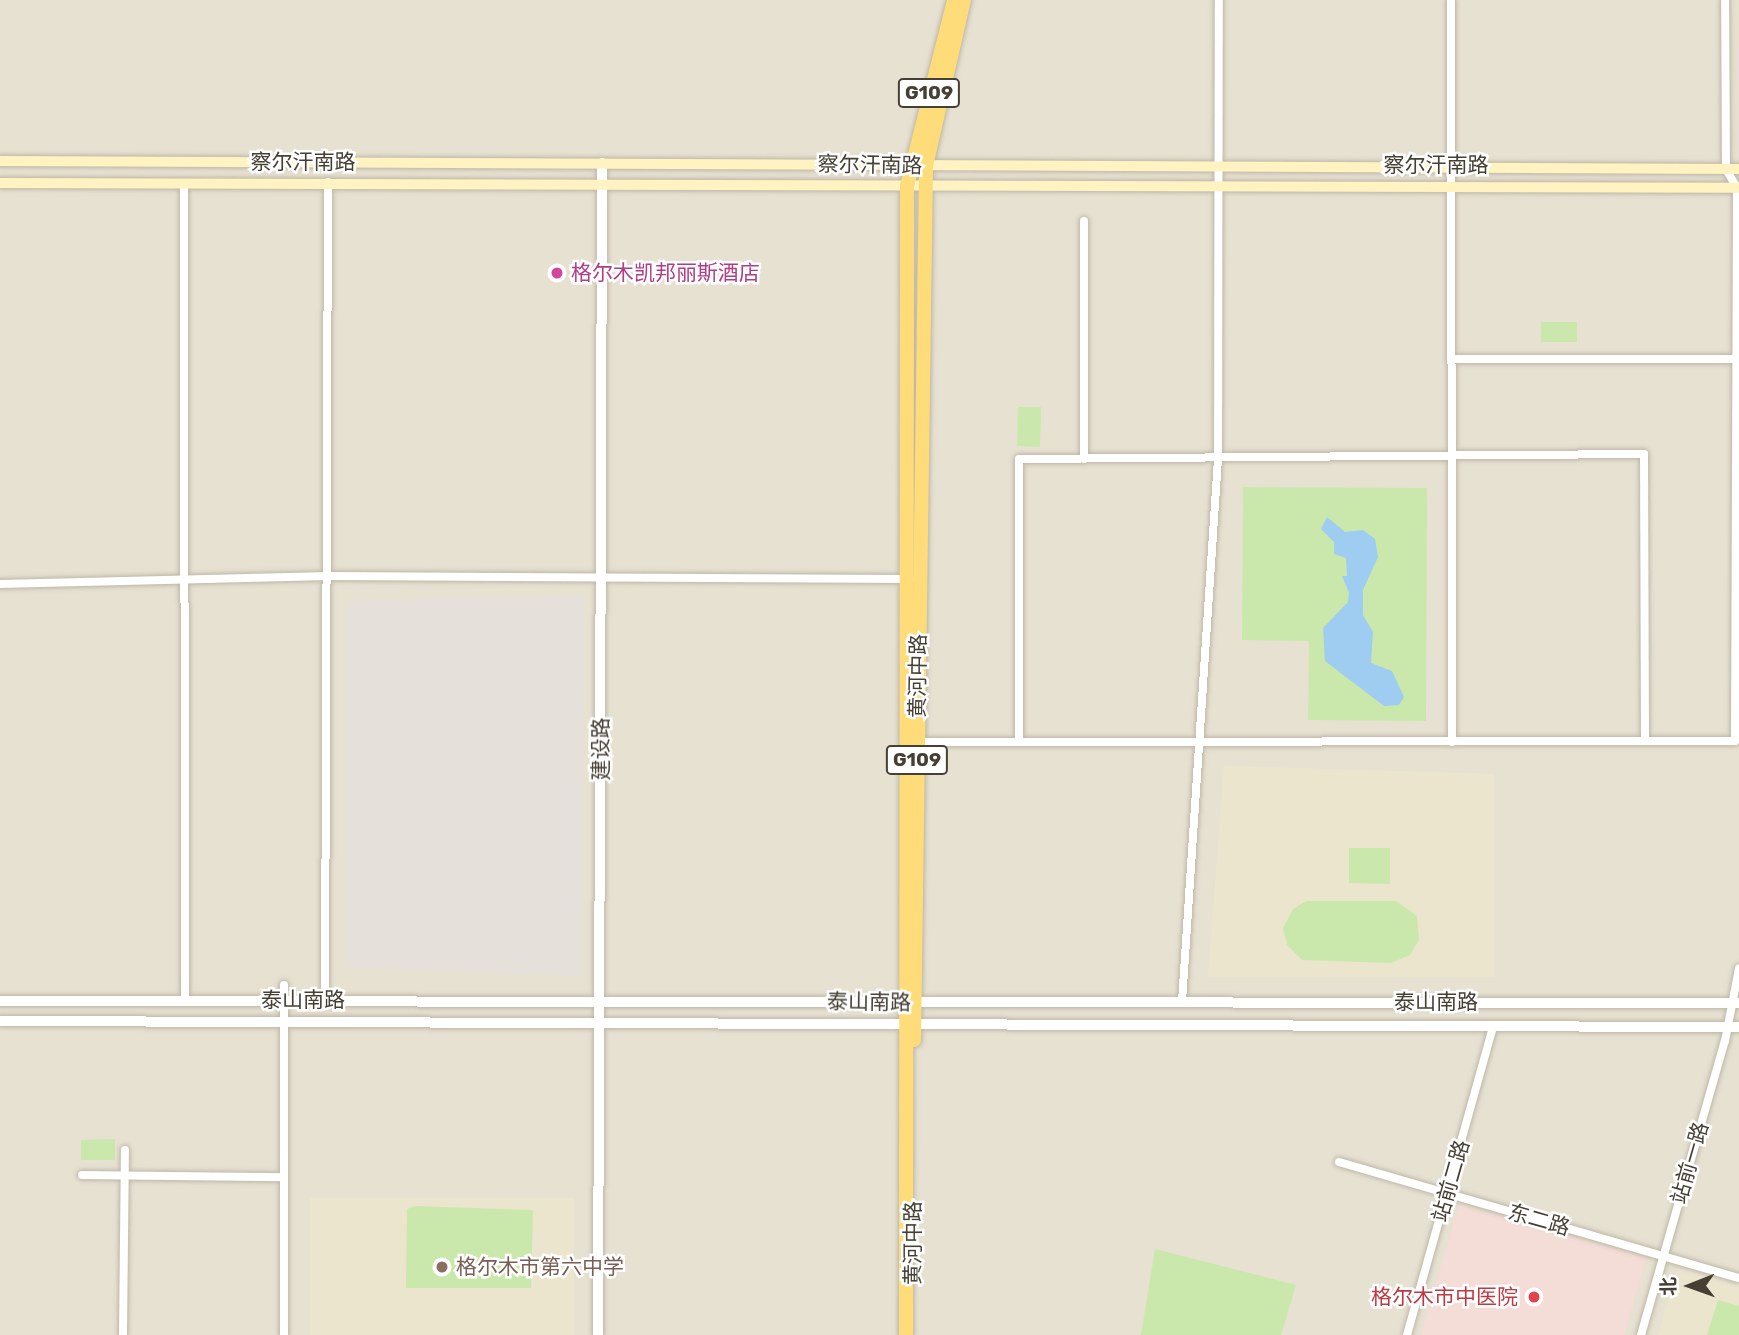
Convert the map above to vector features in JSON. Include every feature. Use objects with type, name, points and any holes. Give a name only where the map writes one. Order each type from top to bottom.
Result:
[{"type":"highway","name":"G109","points":[[907,186],[909,166],[954,0]]},
{"type":"highway","name":"G109","points":[[926,186],[926,166],[964,0]]},
{"type":"highway","name":"黄河中路","points":[[907,186],[917,741],[909,1003]]},
{"type":"highway","name":"黄河中路","points":[[906,1335],[913,579],[926,186]]},
{"type":"highway","name":"黄河中路","points":[[909,1025],[912,1335]]},
{"type":"main road","name":"察尔汗南路","points":[[0,160],[985,167],[1451,165],[1739,169]]},
{"type":"main road","name":"察尔汗南路","points":[[0,183],[1738,188]]},
{"type":"street","points":[[1182,1002],[1196,740],[1218,458],[1219,0]]},
{"type":"street","points":[[1451,0],[1452,742]]},
{"type":"street","points":[[917,741],[1735,741],[1734,359],[1738,188],[1726,169],[1726,0]]},
{"type":"street","name":"建设路","points":[[598,1335],[602,163]]},
{"type":"street","points":[[984,185],[985,167]]},
{"type":"street","points":[[326,1000],[328,182]]},
{"type":"street","points":[[184,184],[187,579],[185,1000]]},
{"type":"street","points":[[1084,221],[1084,459]]},
{"type":"street","points":[[1451,359],[1734,359]]},
{"type":"street","points":[[1019,741],[1019,459],[1644,454],[1645,741]]},
{"type":"street","points":[[0,584],[329,576],[913,579]]},
{"type":"street","name":"站前一路","points":[[1641,1335],[1735,1003],[1732,990],[1739,968]]},
{"type":"street","points":[[284,985],[284,1335]]},
{"type":"street","name":"泰山南路","points":[[0,1001],[1735,1003]]},
{"type":"street","name":"泰山南路","points":[[0,1021],[1739,1027]]},
{"type":"street","name":"站前二路","points":[[1407,1335],[1493,1026]]},
{"type":"street","points":[[123,1335],[125,1150]]},
{"type":"street","name":"东二路","points":[[1339,1162],[1739,1278]]},
{"type":"street","points":[[82,1175],[283,1177]]},
{"type":"shaded area","points":[[0,0],[1739,0],[1739,1335],[0,1335]]},
{"type":"shaded area","points":[[584,595],[581,976],[345,967],[348,601]]},
{"type":"shaded area","points":[[1224,766],[1494,774],[1494,977],[1208,977]]},
{"type":"shaded area","name":"格尔木市第六中学","points":[[310,1198],[574,1198],[574,1335],[310,1335]]},
{"type":"shaded area","name":"格尔木市中医院","points":[[1459,1204],[1646,1258],[1624,1335],[1421,1335]]},
{"type":"shaded area","points":[[1678,1268],[1739,1286],[1739,1335],[1658,1335]]},
{"type":"green space","points":[[1541,322],[1577,322],[1577,342],[1541,342]]},
{"type":"green space","points":[[1018,407],[1041,407],[1040,447],[1017,446]]},
{"type":"green space","points":[[1243,487],[1427,488],[1426,721],[1308,720],[1309,641],[1242,640]]},
{"type":"green space","points":[[1349,848],[1390,848],[1390,884],[1349,883]]},
{"type":"green space","points":[[1306,901],[1396,901],[1417,916],[1419,940],[1410,955],[1391,963],[1302,960],[1287,945],[1283,928],[1293,909]]},
{"type":"green space","points":[[115,1139],[115,1160],[81,1160],[81,1140]]},
{"type":"green space","points":[[415,1206],[533,1210],[531,1288],[406,1288],[407,1209]]},
{"type":"green space","points":[[1155,1249],[1296,1285],[1281,1335],[1141,1335]]},
{"type":"green space","points":[[1718,1300],[1739,1306],[1739,1335],[1707,1335]]},
{"type":"water","points":[[1327,517],[1345,532],[1363,530],[1375,539],[1378,557],[1363,590],[1363,615],[1373,632],[1371,663],[1392,671],[1404,697],[1399,705],[1384,706],[1325,661],[1323,628],[1348,602],[1349,593],[1342,576],[1347,576],[1346,558],[1334,554],[1334,542],[1321,529]]},
{"type":"place","name":"格尔木凯邦丽斯酒店","points":[[557,273]]},
{"type":"place","name":"格尔木市第六中学","points":[[442,1267]]},
{"type":"place","name":"格尔木市中医院","points":[[1534,1297]]}]
